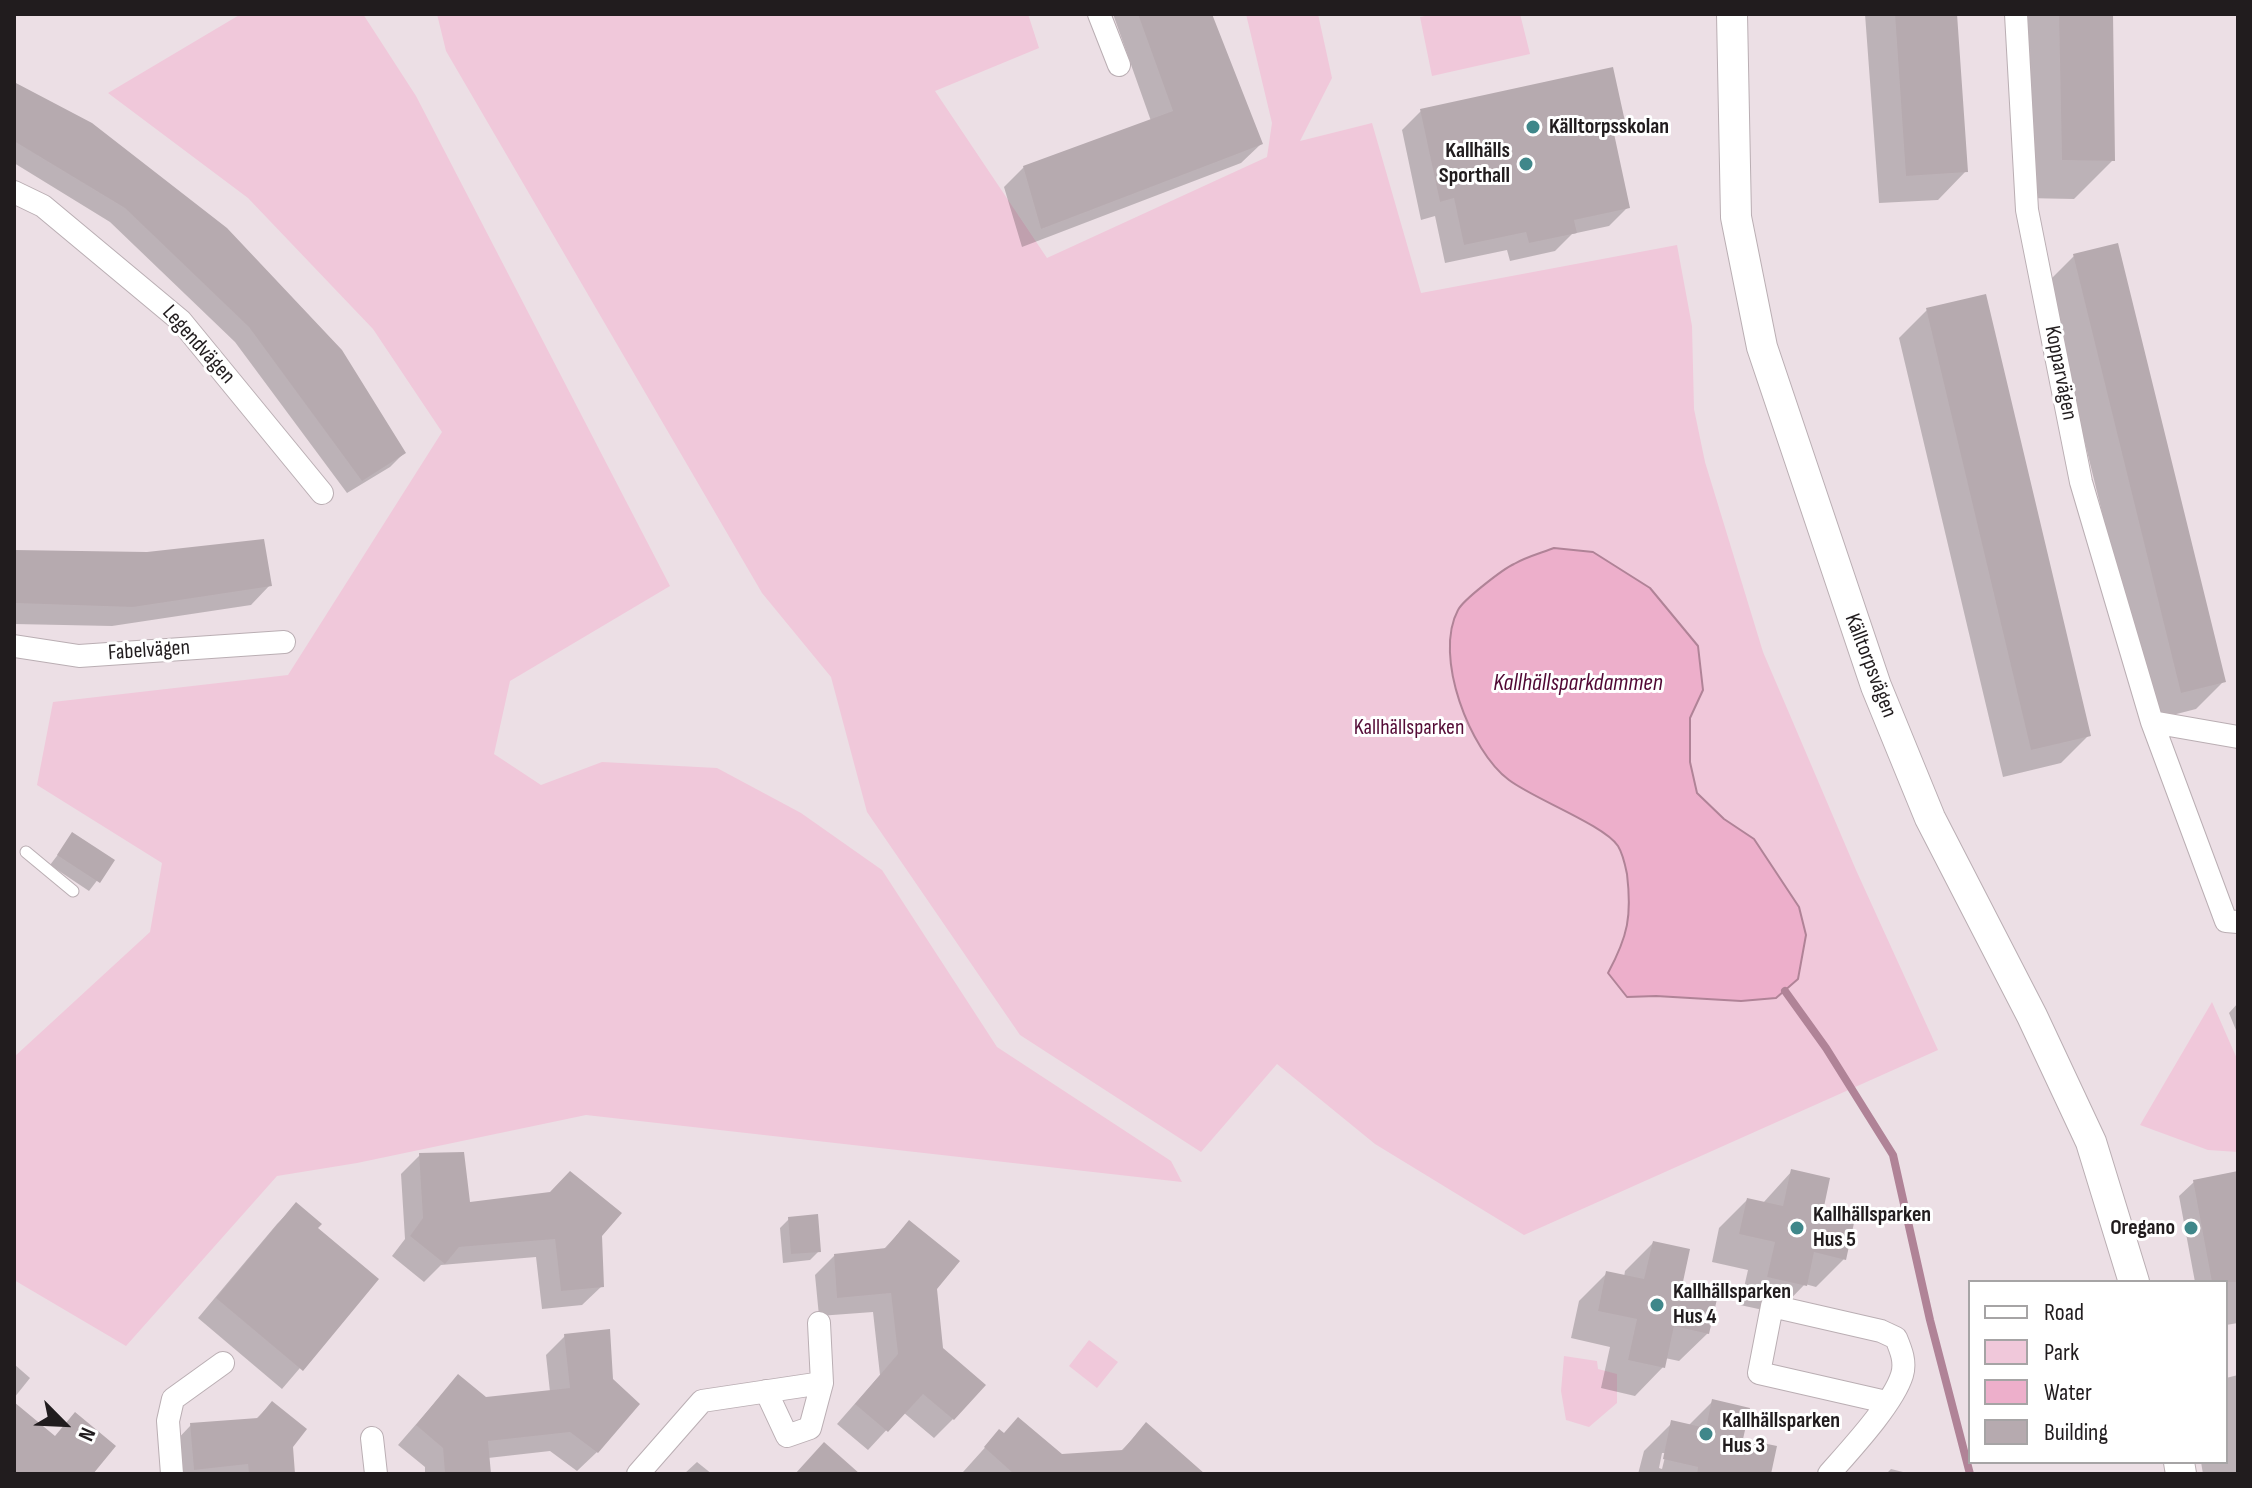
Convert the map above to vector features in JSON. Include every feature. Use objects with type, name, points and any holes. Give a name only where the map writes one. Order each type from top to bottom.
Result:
[{"type":"street","points":[[1099,14],[1119,65]]},
{"type":"street","name":"Källtorpsvägen","points":[[1732,14],[1736,217],[1762,347],[1876,686],[1930,818],[2032,1016],[2091,1142],[2133,1280]]},
{"type":"street","name":"Kopparvägen","points":[[2016,14],[2025,192],[2081,482],[2152,722],[2226,921],[2238,922]]},
{"type":"street","name":"Legendvägen","points":[[14,192],[43,206],[181,321],[322,493]]},
{"type":"street","name":"Fabelvägen","points":[[14,646],[79,656],[284,642]]},
{"type":"street","points":[[2152,722],[2238,737]]},
{"type":"street","points":[[1829,1474],[1867,1430],[1886,1402],[1902,1375],[1903,1355],[1896,1338],[1881,1331],[1772,1306],[1759,1373],[1886,1402]]},
{"type":"street","points":[[766,1391],[787,1436],[810,1428],[822,1383],[819,1323]]},
{"type":"street","points":[[172,1474],[168,1421],[173,1399],[223,1363]]},
{"type":"street","points":[[638,1474],[702,1401],[822,1383]]},
{"type":"street","points":[[372,1438],[376,1474]]},
{"type":"lane","points":[[26,852],[73,891]]},
{"type":"green space","points":[[241,14],[363,14],[416,96],[670,586],[510,681],[494,754],[541,785],[602,762],[717,768],[801,813],[882,870],[997,1047],[1171,1161],[1182,1182],[586,1115],[357,1163],[277,1176],[126,1346],[14,1280],[14,1057],[150,932],[162,863],[37,785],[53,702],[288,675],[442,432],[373,329],[248,198],[108,93]]},
{"type":"green space","name":"Kallhällsparken","points":[[437,14],[1028,14],[1039,48],[935,91],[1047,258],[1267,157],[1272,123],[1246,14],[1318,14],[1332,78],[1300,141],[1372,123],[1421,293],[1677,245],[1692,326],[1694,409],[1705,462],[1763,652],[1856,870],[1938,1050],[1524,1235],[1375,1144],[1277,1064],[1201,1152],[1020,1035],[867,812],[831,677],[762,593],[446,51]]},
{"type":"green space","points":[[1435,14],[1520,14],[1530,54],[1432,76],[1420,17]]},
{"type":"green space","points":[[2212,1002],[2238,1061],[2238,1152],[2208,1150],[2140,1125]]},
{"type":"green space","points":[[1089,1340],[1118,1362],[1097,1388],[1069,1366]]},
{"type":"green space","points":[[1564,1356],[1597,1361],[1598,1369],[1617,1374],[1617,1403],[1589,1427],[1566,1420],[1561,1391]]},
{"type":"water","name":"Kallhällsparkdammen","points":[[1554,548],[1593,552],[1650,588],[1698,646],[1703,690],[1690,718],[1690,762],[1697,793],[1724,819],[1754,839],[1799,907],[1806,935],[1798,979],[1776,998],[1741,1001],[1627,997],[1608,973],[1624,936],[1629,902],[1627,874],[1618,846],[1599,830],[1509,780],[1481,748],[1469,726],[1453,676],[1450,652],[1451,629],[1458,610],[1475,592],[1509,567]]},
{"type":"building","points":[[1138,14],[1212,14],[1263,144],[1041,229],[1023,166],[1173,111]]},
{"type":"building","points":[[1895,14],[1957,14],[1968,172],[1906,176]]},
{"type":"building","points":[[2059,14],[2113,14],[2115,161],[2062,160]]},
{"type":"building","name":"Kallhälls Sporthall","points":[[1613,67],[1626,126],[1613,129],[1630,208],[1574,220],[1577,233],[1529,243],[1526,232],[1464,245],[1454,198],[1440,202],[1420,109]]},
{"type":"building","points":[[14,82],[92,123],[227,228],[342,350],[406,453],[362,481],[249,327],[125,208],[14,141]]},
{"type":"building","points":[[2118,243],[2226,682],[2181,693],[2073,254]]},
{"type":"building","points":[[1986,294],[2091,736],[2031,750],[1926,308]]},
{"type":"building","points":[[264,539],[272,586],[133,607],[14,603],[14,550],[147,552]]},
{"type":"building","points":[[72,832],[115,860],[100,883],[57,855]]},
{"type":"building","points":[[464,1152],[470,1202],[550,1192],[570,1171],[622,1213],[602,1236],[604,1287],[561,1291],[555,1239],[459,1247],[445,1264],[410,1236],[423,1218],[419,1153]]},
{"type":"building","name":"Kallhällsparken Hus 5","points":[[1791,1169],[1830,1178],[1822,1216],[1854,1223],[1846,1260],[1814,1252],[1807,1286],[1767,1277],[1775,1242],[1739,1234],[1747,1198],[1783,1206]]},
{"type":"building","points":[[2238,1171],[2238,1282],[2212,1280],[2193,1180]]},
{"type":"building","points":[[296,1202],[322,1224],[318,1228],[379,1279],[303,1371],[216,1298]]},
{"type":"building","points":[[818,1214],[821,1252],[791,1254],[788,1217]]},
{"type":"building","points":[[909,1220],[960,1261],[937,1289],[943,1348],[986,1385],[954,1420],[923,1394],[888,1432],[855,1404],[898,1354],[891,1293],[837,1298],[834,1254],[886,1248]]},
{"type":"building","name":"Kallhällsparken Hus 4","points":[[1653,1241],[1690,1249],[1681,1291],[1717,1299],[1709,1334],[1674,1326],[1665,1368],[1628,1360],[1637,1319],[1598,1311],[1606,1271],[1644,1279]]},
{"type":"building","points":[[610,1329],[613,1379],[640,1404],[598,1453],[570,1432],[488,1441],[491,1474],[445,1474],[443,1448],[416,1425],[458,1374],[486,1397],[570,1388],[564,1334]]},
{"type":"building","name":"Kallhällsparken Hus 3","points":[[1712,1399],[1750,1408],[1743,1439],[1777,1446],[1771,1474],[1697,1474],[1698,1467],[1663,1459],[1671,1420],[1706,1428]]},
{"type":"building","points":[[272,1401],[307,1429],[293,1447],[295,1474],[249,1474],[248,1464],[194,1470],[190,1423],[258,1418]]},
{"type":"building","points":[[14,1402],[55,1436],[75,1412],[116,1446],[93,1474],[14,1474]]},
{"type":"building","points":[[1018,1417],[1062,1454],[1123,1450],[1146,1422],[1205,1474],[1014,1474],[984,1447],[999,1429],[1004,1433]]},
{"type":"building","points":[[824,1442],[860,1474],[795,1474]]},
{"type":"waterway","points":[[1785,991],[1826,1048],[1893,1155],[1930,1320],[1970,1474]]},
{"type":"place","name":"Källtorpsskolan","points":[[1533,127]]},
{"type":"place","name":"Kallhälls Sporthall","points":[[1526,164]]},
{"type":"place","name":"Kallhällsparken Hus 5","points":[[1797,1228]]},
{"type":"place","name":"Oregano","points":[[2191,1228]]},
{"type":"place","name":"Kallhällsparken Hus 4","points":[[1657,1305]]},
{"type":"place","name":"Kallhällsparken Hus 3","points":[[1706,1434]]}]
